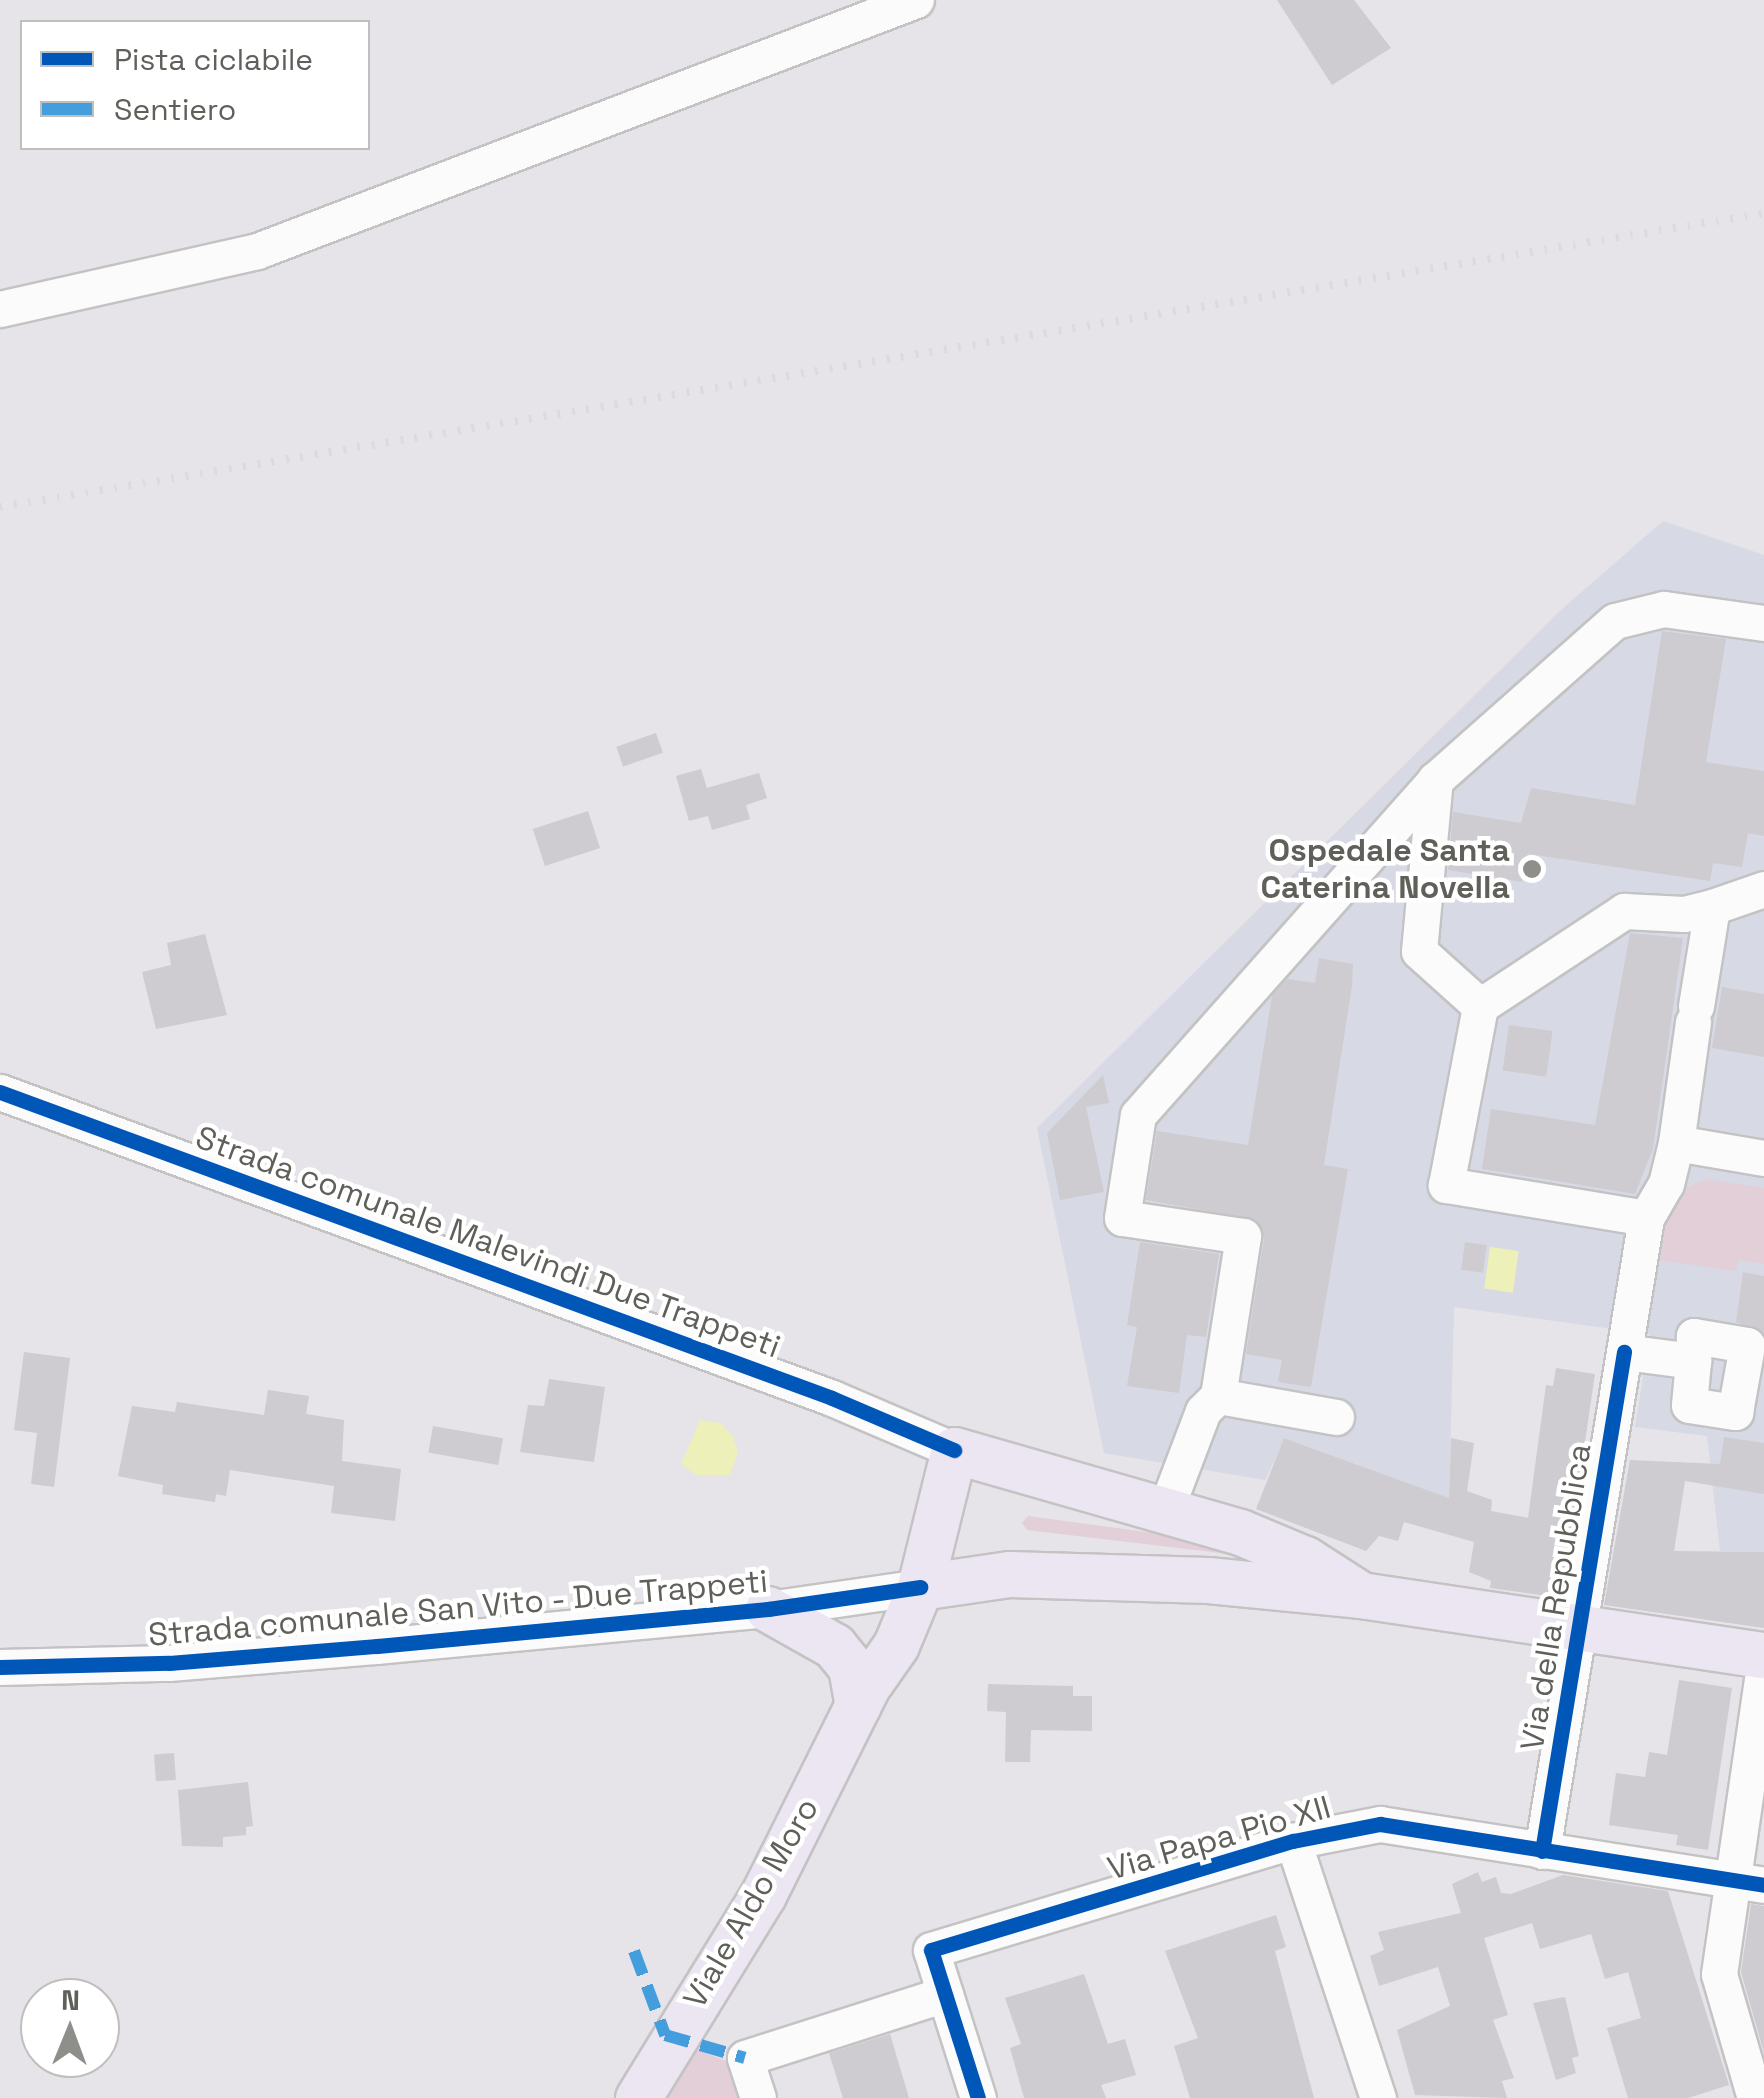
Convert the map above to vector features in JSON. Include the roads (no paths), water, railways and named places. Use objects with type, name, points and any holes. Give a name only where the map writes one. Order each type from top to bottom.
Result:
[{"type":"main road","points":[[954,1450],[1166,1511],[1305,1559],[1361,1595]]},
{"type":"main road","name":"Viale Aldo Moro","points":[[638,2098],[763,1895],[862,1696],[871,1633],[907,1588],[954,1450]]},
{"type":"main road","points":[[907,1588],[1066,1573],[1361,1595],[1764,1654]]},
{"type":"main road","points":[[768,1609],[834,1646],[851,1667],[862,1696]]},
{"type":"street","points":[[0,309],[258,252],[916,0]]},
{"type":"street","points":[[1166,1511],[1202,1411],[1218,1396],[1243,1236],[1122,1218],[1138,1115],[1435,780],[1615,622],[1664,609],[1764,624]]},
{"type":"street","points":[[1435,780],[1419,950],[1480,1006]]},
{"type":"street","points":[[1646,1218],[1446,1185],[1480,1006],[1624,911],[1684,914],[1764,889]]},
{"type":"street","name":"Via della Repubblica","points":[[1542,1851],[1646,1218],[1666,1184],[1676,1143],[1712,906]]},
{"type":"street","name":"Strada comunale Malevindi Due Trappeti","points":[[0,1092],[832,1398],[954,1450]]},
{"type":"street","points":[[1676,1143],[1764,1158]]},
{"type":"street","points":[[1624,1352],[1693,1361]]},
{"type":"street","points":[[1218,1396],[1336,1417]]},
{"type":"street","name":"Strada comunale San Vito - Due Trappeti","points":[[0,1666],[169,1663],[768,1609],[907,1588]]},
{"type":"street","points":[[1755,2098],[1719,1974],[1748,1883],[1764,1666]]},
{"type":"street","name":"Via Papa Pio XII","points":[[945,1994],[932,1950],[1293,1841],[1380,1824],[1748,1883]]},
{"type":"street","points":[[1293,1841],[1378,2098]]},
{"type":"street","points":[[758,2098],[745,2058],[945,1994],[978,2098]]},
{"type":"railway","points":[[0,507],[1764,213]]},
{"type":"place","name":"Ospedale Santa Caterina Novella","points":[[1532,869]]}]
